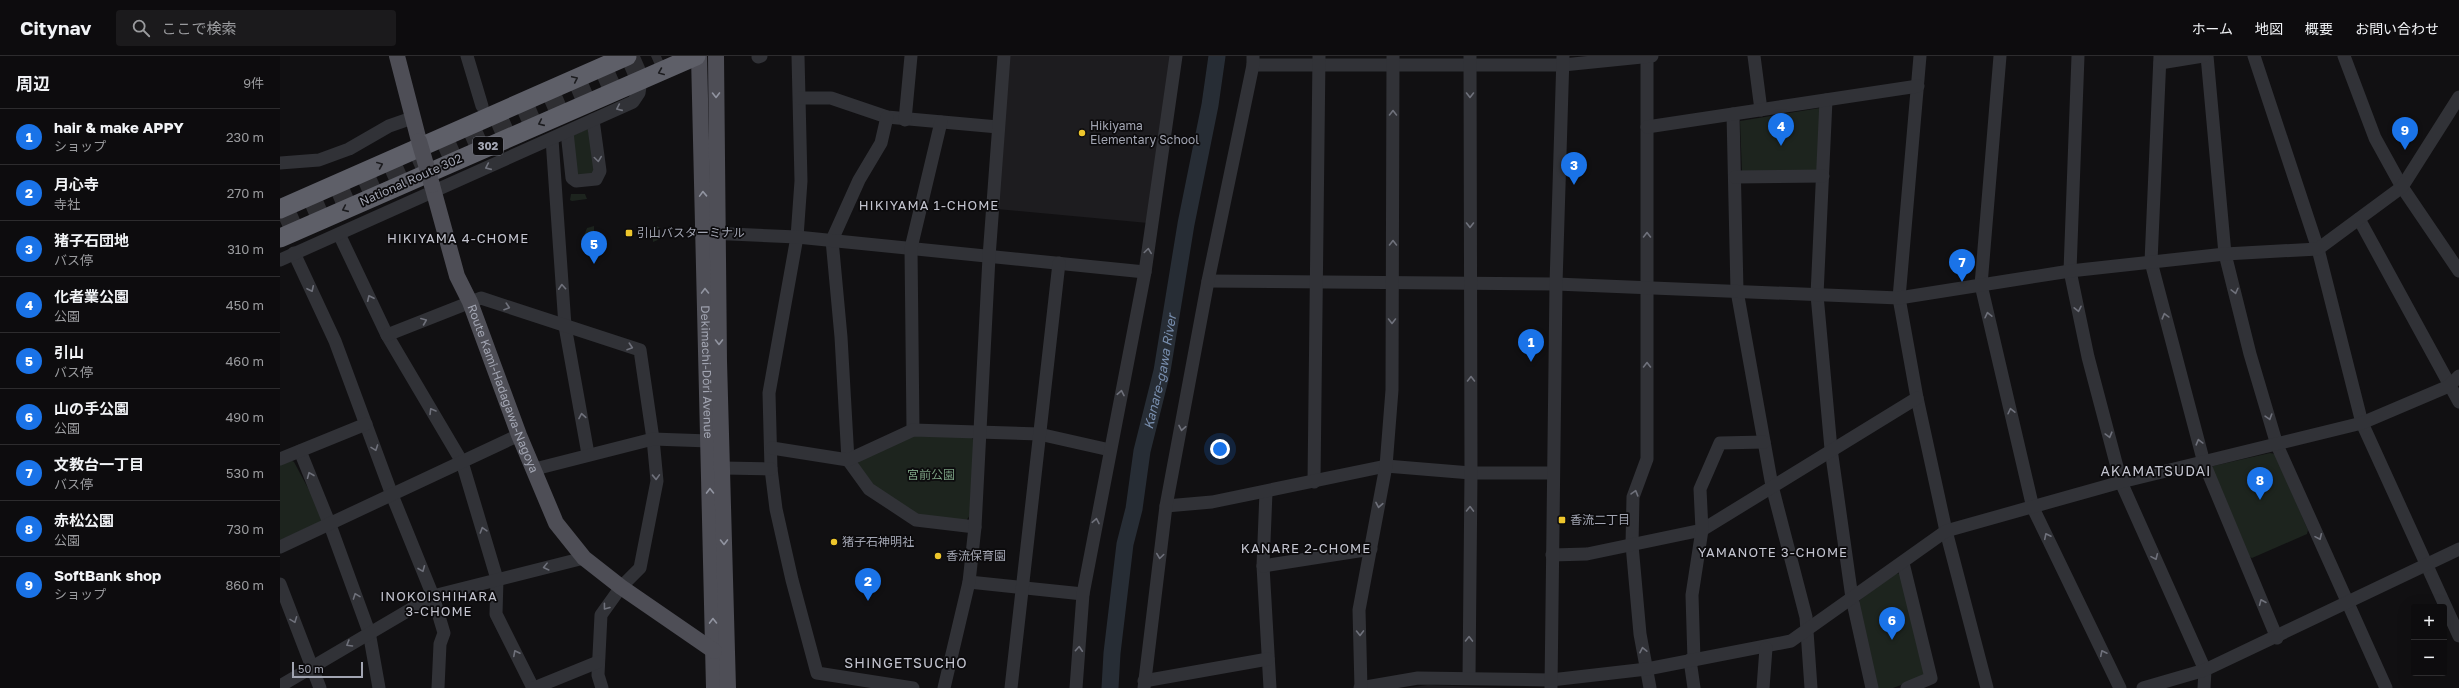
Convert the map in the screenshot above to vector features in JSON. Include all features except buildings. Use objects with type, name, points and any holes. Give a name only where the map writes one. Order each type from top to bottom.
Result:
[{"type":"highway","name":"302","points":[[280,209],[626,56]]},
{"type":"highway","name":"National Route 302","points":[[280,238],[698,56]]},
{"type":"main road","name":"Route Kami-Hadagawa-Nagoya","points":[[397,56],[418,141],[433,187],[457,276],[470,302],[519,435],[535,469],[556,523],[584,558],[621,588],[714,651]]},
{"type":"main road","name":"Dekimachi-Dōri Avenue","points":[[698,56],[712,233],[719,361],[728,688]]},
{"type":"main road","name":"Dekimachi-Dōri Avenue","points":[[714,688],[709,441],[716,56]]},
{"type":"street","points":[[467,56],[482,106]]},
{"type":"street","points":[[798,56],[801,181],[797,237],[769,393],[772,448],[771,469],[776,509],[792,580],[817,673],[842,683],[913,688]]},
{"type":"street","points":[[905,120],[911,56]]},
{"type":"street","points":[[944,688],[969,582],[975,527],[989,257],[1004,56]]},
{"type":"street","points":[[1076,688],[1083,594],[1145,272],[1176,56]]},
{"type":"street","points":[[1268,659],[1144,685],[1166,506],[1190,389],[1208,281],[1253,60],[1563,60],[1649,56],[1647,127],[1647,459],[1634,497],[1632,545],[1640,634],[1650,688]]},
{"type":"street","points":[[1754,56],[1761,110]]},
{"type":"street","points":[[1920,56],[1899,298],[1917,398],[1946,531],[1987,688]]},
{"type":"street","points":[[2000,56],[1981,285],[2034,508],[2120,688]]},
{"type":"street","points":[[2078,56],[2070,271],[2088,357],[2121,482],[2205,670],[2204,688]]},
{"type":"street","points":[[2203,56],[2160,59],[2151,262],[2204,463],[2277,638]]},
{"type":"street","points":[[2207,56],[2225,254],[2250,354],[2277,445],[2386,688]]},
{"type":"street","points":[[2254,56],[2318,249],[2362,423],[2459,636]]},
{"type":"street","points":[[2344,56],[2375,138],[2402,187],[2459,271]]},
{"type":"street","points":[[1314,482],[1319,60]]},
{"type":"street","points":[[1393,60],[1392,390],[1386,466],[1359,610],[1360,688],[1418,678],[1468,678],[1551,684],[1766,648],[1791,641],[1903,563],[1946,531],[2034,508],[2121,482],[2204,463],[2362,423],[2449,386],[2459,376]]},
{"type":"street","points":[[1468,678],[1471,473],[1470,60]]},
{"type":"street","points":[[1551,684],[1556,284],[1563,60]]},
{"type":"street","points":[[280,260],[339,234],[433,187],[552,139],[633,102],[639,94],[641,80]]},
{"type":"street","points":[[1647,127],[1918,86]]},
{"type":"street","points":[[1208,281],[1556,284],[1899,298],[2070,271],[2225,254],[2318,249],[2402,187],[2455,113],[2459,96]]},
{"type":"street","points":[[800,98],[831,98],[887,118],[998,127]]},
{"type":"street","points":[[1826,100],[1817,295],[1831,449],[1852,598],[1872,688]]},
{"type":"street","points":[[1733,114],[1737,291],[1772,486],[1808,629],[1811,688]]},
{"type":"street","points":[[280,163],[319,160],[349,149],[389,126],[412,118]]},
{"type":"street","points":[[887,118],[881,143],[859,180],[832,240],[841,337],[848,460],[869,488],[916,520],[975,527]]},
{"type":"street","points":[[567,132],[572,178],[576,181],[596,179],[600,171],[593,120]]},
{"type":"street","points":[[913,430],[911,248],[941,122]]},
{"type":"street","points":[[552,139],[565,326],[588,454]]},
{"type":"street","points":[[1735,177],[1823,176]]},
{"type":"street","points":[[2359,219],[2459,402]]},
{"type":"street","points":[[712,233],[832,240],[1145,272]]},
{"type":"street","points":[[339,234],[387,335],[462,462],[497,579],[496,614],[534,688],[598,662]]},
{"type":"street","points":[[294,253],[335,341],[392,495],[433,596],[444,633],[440,644],[438,688]]},
{"type":"street","points":[[1011,688],[1059,263]]},
{"type":"street","points":[[387,335],[481,298],[640,350],[653,439],[657,481],[640,568],[621,588],[601,615],[598,675],[602,688]]},
{"type":"street","points":[[1552,555],[1587,554],[1702,530],[1831,449],[1917,398]]},
{"type":"street","points":[[280,459],[366,424]]},
{"type":"street","points":[[772,448],[848,460],[913,430],[1039,434],[1110,450]]},
{"type":"street","points":[[280,547],[330,525],[519,435]]},
{"type":"street","points":[[535,469],[588,454],[653,439],[709,441]]},
{"type":"street","points":[[1694,688],[1692,660],[1692,596],[1702,530],[1700,489],[1720,443],[1764,442]]},
{"type":"street","points":[[300,451],[330,525],[369,632],[379,688]]},
{"type":"street","points":[[1166,506],[1212,502],[1386,466],[1471,473],[1553,473]]},
{"type":"street","points":[[723,468],[771,469]]},
{"type":"street","points":[[1266,492],[1263,566],[1270,688]]},
{"type":"street","points":[[1263,566],[1371,549]]},
{"type":"street","points":[[2143,688],[2205,670],[2277,638],[2348,601],[2426,563],[2459,549]]},
{"type":"street","points":[[280,686],[369,632],[433,596],[584,558]]},
{"type":"street","points":[[1903,563],[1931,678],[1906,688]]},
{"type":"street","points":[[969,582],[1083,594]]},
{"type":"street","points":[[280,584],[320,688]]},
{"type":"street","points":[[1763,688],[1766,648]]},
{"type":"shaded area","name":"Hikiyama Elementary School","points":[[1009,56],[1172,56],[1148,223],[997,209]]},
{"type":"shaded area","points":[[1428,685],[1505,688],[1406,688]]},
{"type":"green space","points":[[1820,108],[1818,170],[1742,172],[1740,121]]},
{"type":"green space","points":[[588,129],[595,170],[593,174],[577,175],[572,136]]},
{"type":"green space","points":[[571,194],[585,194],[587,199],[572,201],[570,200]]},
{"type":"green space","points":[[653,225],[659,227],[662,234],[660,239],[653,242]]},
{"type":"green space","points":[[594,226],[594,244],[585,240],[584,236],[587,228]]},
{"type":"green space","name":"宮前公園","points":[[915,434],[969,436],[974,440],[970,515],[966,521],[917,514],[875,487],[858,464],[859,460]]},
{"type":"green space","points":[[2270,453],[2275,454],[2308,530],[2307,534],[2252,558],[2248,556],[2211,471],[2213,466]]},
{"type":"green space","points":[[288,458],[294,462],[323,516],[322,521],[280,540],[280,462]]},
{"type":"green space","points":[[1895,573],[1901,574],[1926,676],[1893,688],[1875,688],[1857,608],[1860,600]]},
{"type":"waterway","name":"Kanare-gawa River","points":[[1110,688],[1112,653],[1125,544],[1134,509],[1142,451],[1162,371],[1186,224],[1210,105],[1217,56]]},
{"type":"tunnel","points":[[280,221],[661,56]]},
{"type":"place","name":"Hikiyama Elementary School","points":[[1082,133]]},
{"type":"place","name":"化者業公園","points":[[1781,146]]},
{"type":"place","name":"SoftBank shop","points":[[2405,150]]},
{"type":"place","name":"猪子石団地","points":[[1574,185]]},
{"type":"place","name":"引山バスターミナル","points":[[629,233]]},
{"type":"place","name":"引山","points":[[594,264]]},
{"type":"place","name":"文教台一丁目","points":[[1962,282]]},
{"type":"place","name":"hair & make APPY","points":[[1531,362]]},
{"type":"place","name":"赤松公園","points":[[2260,500]]},
{"type":"place","name":"香流二丁目","points":[[1562,520]]},
{"type":"place","name":"猪子石神明社","points":[[834,542]]},
{"type":"place","name":"香流保育園","points":[[938,556]]},
{"type":"place","name":"月心寺","points":[[868,601]]},
{"type":"place","name":"山の手公園","points":[[1892,640]]},
{"type":"district","name":"HIKIYAMA 1-CHOME","points":[[929,205]]},
{"type":"district","name":"HIKIYAMA 4-CHOME","points":[[458,238]]},
{"type":"district","name":"AKAMATSUDAI","points":[[2156,471]]},
{"type":"district","name":"KANARE 2-CHOME","points":[[1306,548]]},
{"type":"district","name":"YAMANOTE 3-CHOME","points":[[1773,552]]},
{"type":"district","name":"INOKOISHIHARA 3-CHOME","points":[[439,604]]},
{"type":"district","name":"SHINGETSUCHO","points":[[906,663]]}]
